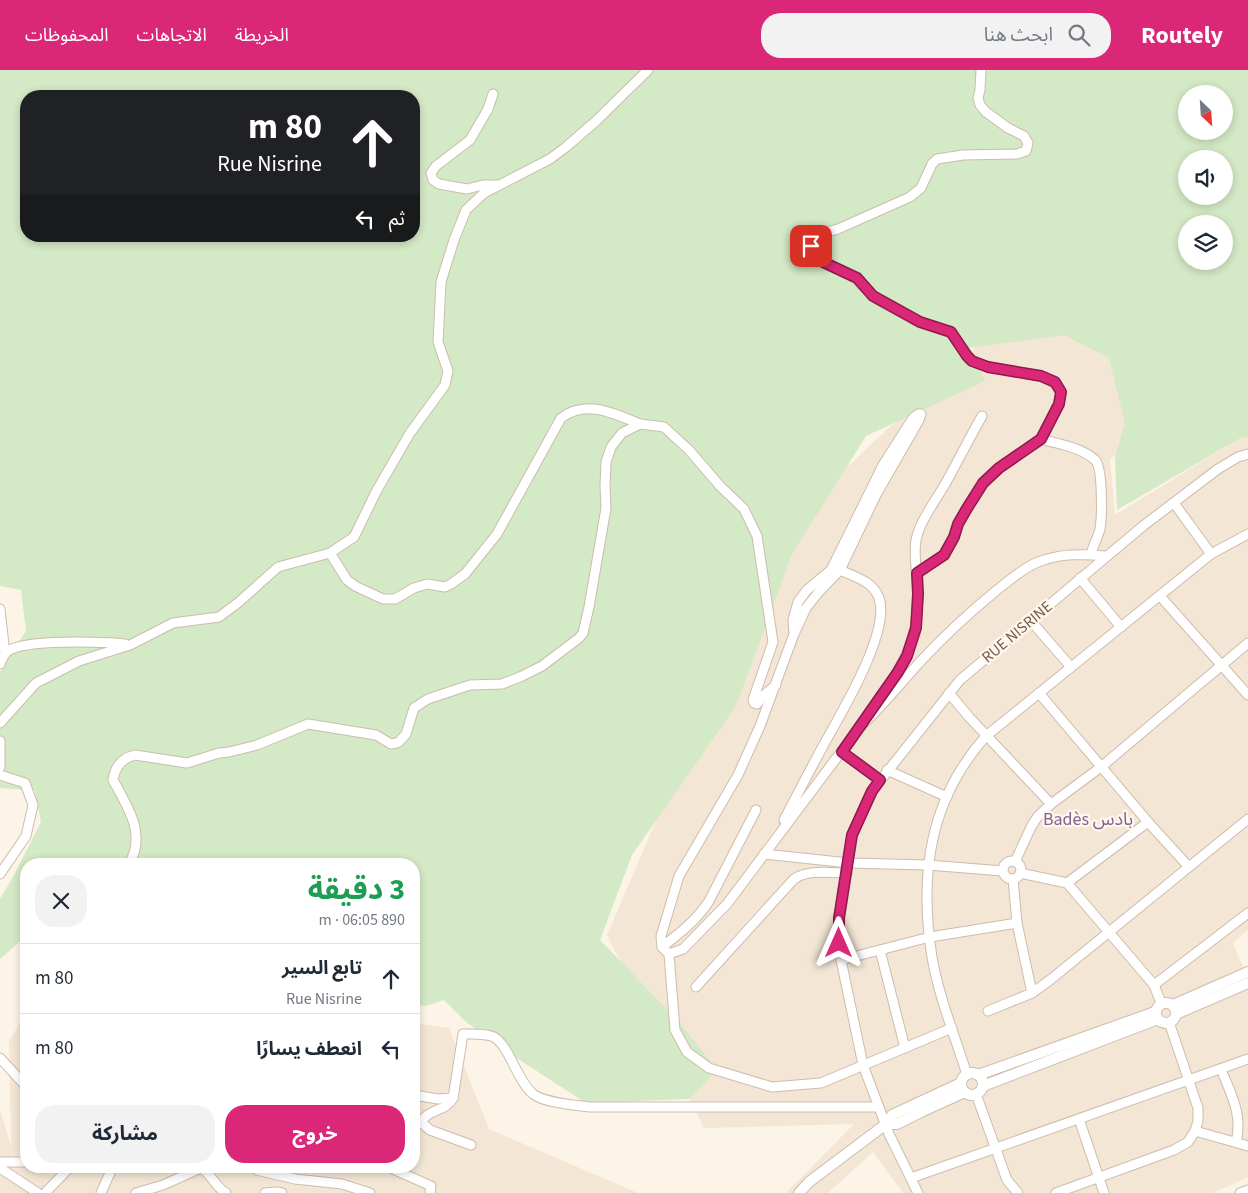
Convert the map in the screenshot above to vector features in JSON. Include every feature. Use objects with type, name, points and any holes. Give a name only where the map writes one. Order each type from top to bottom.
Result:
[{"type":"street","points":[[0,722],[36,683],[79,661],[130,645],[173,623],[219,617],[278,568],[330,553],[354,537],[377,490],[410,433],[445,385],[448,371],[438,342],[441,282],[466,210],[484,193],[550,159],[566,147],[596,122],[648,70]]},
{"type":"street","points":[[917,573],[944,555],[954,537],[958,524],[983,483],[999,468],[1041,439],[1059,404],[1061,392],[1055,382],[1029,373],[988,367],[972,361],[951,332],[920,322],[873,296],[857,278],[823,262],[814,253],[811,246],[812,240],[817,235],[838,229],[910,197],[922,188],[932,164],[937,159],[963,155],[1017,154],[1026,151],[1028,142],[1024,136],[986,112],[980,105],[978,98],[981,70]]},
{"type":"street","points":[[493,94],[488,109],[470,140],[442,161],[431,173],[433,180],[439,184],[467,189],[483,185],[500,185]]},
{"type":"street","points":[[330,553],[347,580],[355,586],[383,599],[395,599],[414,588],[427,584],[445,587],[465,574],[497,534],[560,418],[568,412],[579,408],[609,411],[640,424],[664,427],[689,450],[720,486],[744,509],[757,536],[773,642],[753,700],[754,703],[756,704],[776,685]]},
{"type":"street","points":[[794,634],[793,620],[798,602],[807,590],[831,570],[894,447],[915,416],[921,414],[876,495],[840,570],[812,600],[794,634],[760,726],[738,774],[679,876],[661,936],[665,950],[675,1030],[687,1052],[709,1068],[772,1088],[820,1083],[952,1028]]},
{"type":"street","points":[[665,950],[682,949],[727,904],[842,752],[898,672],[913,640],[917,614],[915,546],[921,527],[982,416]]},
{"type":"street","points":[[131,858],[137,839],[130,810],[113,780],[117,766],[128,756],[135,755],[188,763],[219,752],[229,752],[257,745],[308,724],[376,735],[391,744],[396,743],[406,734],[414,708],[428,699],[470,685],[485,686],[508,682],[542,666],[579,638],[583,632],[589,607],[606,508],[606,462],[612,447],[622,433],[640,424]]},
{"type":"street","points":[[1041,439],[1086,454],[1097,462],[1100,477],[1101,520],[1091,554]]},
{"type":"street","name":"RUE NISRINE","points":[[918,1193],[878,1107],[863,1065],[841,960],[839,918],[852,835],[872,791],[887,770],[949,693],[976,665],[1106,556],[1174,503],[1218,469],[1238,457],[1248,454]]},
{"type":"street","points":[[1174,503],[1211,554]]},
{"type":"street","points":[[1175,1010],[1170,1003],[1158,1012],[1054,1053],[970,1095],[964,1083],[952,1028],[932,958],[928,866],[939,814],[972,752],[986,736],[1211,554],[1248,534]]},
{"type":"street","points":[[859,728],[880,708],[921,660],[964,618],[1012,578],[1032,565],[1044,560],[1066,555],[1091,554],[1106,556]]},
{"type":"street","points":[[772,843],[843,710],[867,660],[879,629],[881,606],[876,592],[867,582],[840,570]]},
{"type":"street","points":[[1080,578],[1121,627]]},
{"type":"street","points":[[1160,596],[1248,695]]},
{"type":"street","points":[[0,609],[5,654]]},
{"type":"street","points":[[1031,620],[1071,667]]},
{"type":"street","points":[[0,664],[10,649],[42,643],[106,642],[130,645]]},
{"type":"street","points":[[1014,862],[1038,816],[1051,804],[1102,767],[1248,643]]},
{"type":"street","points":[[949,693],[986,736],[1051,804]]},
{"type":"street","points":[[1039,694],[1188,866]]},
{"type":"street","points":[[0,741],[0,766]]},
{"type":"street","points":[[842,752],[880,780]]},
{"type":"street","points":[[887,770],[947,797]]},
{"type":"street","points":[[0,775],[25,783],[33,805],[26,836],[0,874]]},
{"type":"street","points":[[665,950],[700,915],[756,810]]},
{"type":"street","points":[[988,1011],[1032,992],[1050,980],[1248,819]]},
{"type":"street","points":[[1067,883],[1148,822]]},
{"type":"street","points":[[764,854],[849,863],[1003,871]]},
{"type":"street","points":[[1014,862],[1020,866],[1020,873],[1019,876],[1013,879],[1006,877],[1003,871],[1005,864],[1014,862]]},
{"type":"street","points":[[696,987],[794,879],[807,873],[847,873]]},
{"type":"street","points":[[1020,873],[1067,883],[1154,985],[1158,1012],[1163,1022],[1172,1021],[1175,1010]]},
{"type":"street","points":[[1013,879],[1017,923],[1032,992]]},
{"type":"street","points":[[1154,985],[1248,913]]},
{"type":"street","points":[[841,960],[930,937],[1017,923]]},
{"type":"street","points":[[880,950],[904,1048]]},
{"type":"street","points":[[1175,1010],[1247,980]]},
{"type":"street","points":[[1056,1193],[1174,1150],[1188,1142],[1195,1131],[1199,1115],[1169,1022]]},
{"type":"street","points":[[471,1145],[430,1130],[423,1124],[423,1119],[427,1114],[449,1105],[453,1098],[463,1034],[493,1037],[502,1044],[521,1081],[534,1095],[555,1102],[598,1108],[878,1107]]},
{"type":"street","points":[[799,1193],[809,1182],[886,1124],[897,1124],[922,1111],[964,1083],[971,1073],[978,1075],[1054,1053]]},
{"type":"street","points":[[0,1058],[20,1080]]},
{"type":"street","points":[[911,1178],[1248,1058]]},
{"type":"street","points":[[1221,1068],[1239,1118],[1240,1128],[1236,1142]]},
{"type":"street","points":[[978,1075],[981,1078],[979,1090],[996,1148],[1007,1180],[1018,1193]]},
{"type":"street","points":[[420,1096],[438,1099],[453,1098]]},
{"type":"street","points":[[1079,1119],[1104,1193]]},
{"type":"street","points":[[1195,1131],[1248,1146]]},
{"type":"street","points":[[0,1168],[20,1163]]},
{"type":"street","points":[[0,1168],[38,1193]]},
{"type":"street","points":[[45,1193],[64,1173]]},
{"type":"street","points":[[101,1193],[110,1173]]},
{"type":"street","points":[[136,1193],[163,1185],[188,1173]]},
{"type":"street","points":[[208,1173],[221,1190],[226,1193]]},
{"type":"street","points":[[270,1173],[295,1179],[342,1184],[370,1193]]},
{"type":"street","points":[[402,1173],[431,1186],[430,1193]]},
{"type":"street","points":[[1240,1193],[1248,1190]]},
{"type":"street","points":[[265,1193],[282,1193]]},
{"type":"shaded area","points":[[1005,319],[1248,364],[1110,459],[1115,515],[1248,433],[1248,930],[1233,943],[1248,979],[1248,1177],[1213,1193],[903,1193],[873,1152],[828,1193],[786,1193],[854,1124],[704,1128],[607,935],[781,529]]},
{"type":"shaded area","points":[[20,1023],[20,1173],[420,1173],[420,1024],[449,1028],[489,1129],[638,1193],[0,1193],[0,1110],[11,1146],[9,1041]]},
{"type":"green space","points":[[0,70],[1248,70],[1248,437],[1242,437],[1117,510],[1115,457],[1125,423],[1109,358],[1064,335],[969,348],[985,381],[866,436],[792,554],[736,706],[632,855],[600,940],[680,1023],[717,1070],[689,1099],[586,1103],[515,1057],[466,1022],[444,1000],[425,1006],[420,1006],[420,858],[23,858],[41,822],[35,791],[0,788],[0,672],[26,631],[21,590],[0,586]]},
{"type":"green space","points":[[20,863],[20,941],[0,959],[0,899]]},
{"type":"district","name":"Badès بادس","points":[[1088,819]]},
{"type":"route","points":[[811,246],[814,253],[823,262],[857,278],[873,296],[920,322],[951,332],[972,361],[988,367],[1041,376],[1055,382],[1061,392],[1059,404],[1041,439],[999,468],[983,483],[958,524],[954,537],[944,555],[917,573],[916,628],[907,656],[898,672],[842,752],[880,780],[872,791],[852,835],[839,918],[839,943]]}]
